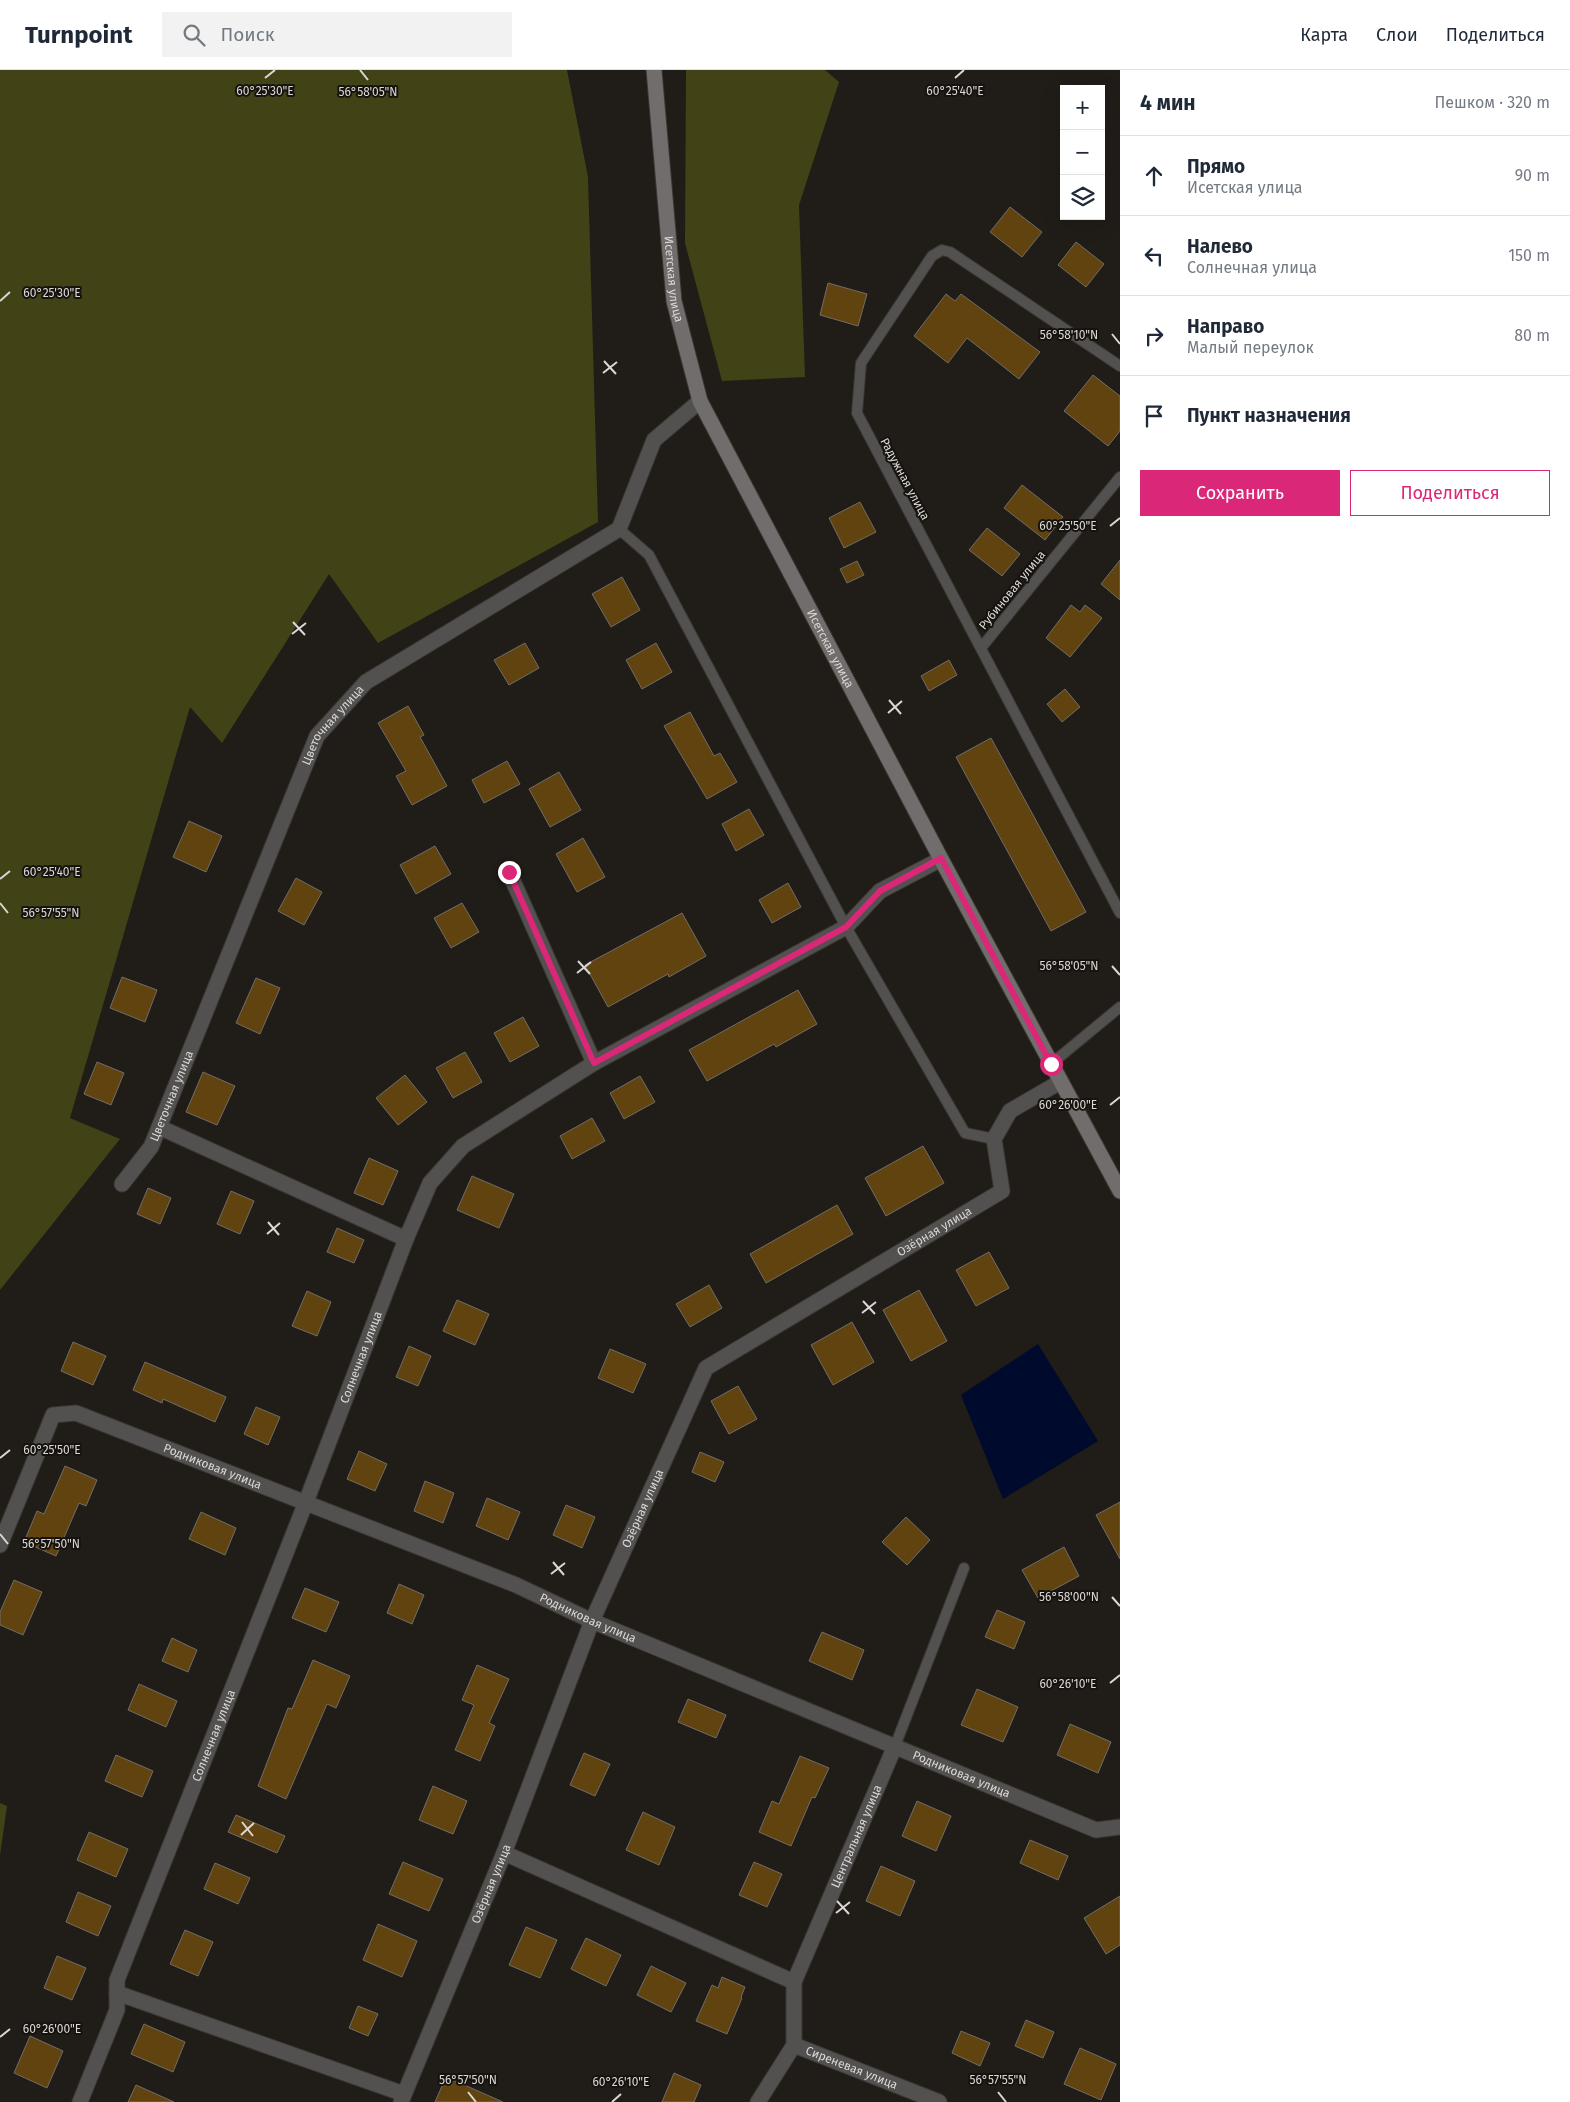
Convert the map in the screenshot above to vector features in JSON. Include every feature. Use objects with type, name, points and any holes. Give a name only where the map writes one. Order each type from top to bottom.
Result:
[{"type":"main road","name":"Исетская улица","points":[[654,70],[674,300],[700,401],[1060,1082],[1120,1191]]},
{"type":"street","points":[[619,529],[654,440],[700,401]]},
{"type":"street","name":"Цветочная улица","points":[[122,1184],[151,1147],[317,736],[366,682],[619,529]]},
{"type":"street","name":"Солнечная улица","points":[[80,2102],[117,2010],[117,1980],[306,1502],[406,1239],[430,1183],[463,1146],[594,1063],[846,927],[880,891],[941,858]]},
{"type":"street","points":[[509,872],[594,1063]]},
{"type":"street","points":[[994,1140],[1010,1111],[1060,1082]]},
{"type":"street","points":[[159,1127],[406,1239]]},
{"type":"street","name":"Озёрная улица","points":[[402,2098],[504,1853],[592,1622],[706,1368],[1002,1191],[994,1140]]},
{"type":"street","name":"Родниковая улица","points":[[0,1545],[53,1415],[76,1413],[516,1585],[592,1622],[1096,1830],[1120,1827]]},
{"type":"street","name":"Центральная улица","points":[[794,2045],[794,1982],[894,1746]]},
{"type":"street","points":[[504,1853],[794,1982]]},
{"type":"street","points":[[117,1992],[402,2098]]},
{"type":"street","points":[[758,2102],[794,2045]]},
{"type":"street","name":"Сиреневая улица","points":[[794,2045],[939,2102]]},
{"type":"lane","name":"Радужная улица","points":[[1120,366],[950,252],[942,250],[932,256],[861,363],[858,415],[1120,913]]},
{"type":"lane","name":"Рубиновая улица","points":[[980,648],[1120,477]]},
{"type":"lane","points":[[619,529],[650,555],[846,927],[965,1133],[994,1140]]},
{"type":"lane","points":[[1051,1064],[1120,1007]]},
{"type":"lane","name":"Центральная улица","points":[[894,1746],[964,1568]]},
{"type":"shaded area","points":[[0,70],[567,70],[588,177],[598,522],[378,643],[329,574],[222,743],[190,707],[70,1118],[120,1139],[0,1290]]},
{"type":"shaded area","points":[[686,70],[825,70],[839,82],[799,205],[805,377],[722,381],[685,243]]},
{"type":"shaded area","points":[[0,1803],[7,1806],[0,1855]]},
{"type":"water","points":[[1038,1344],[1098,1441],[1003,1499],[961,1395]]},
{"type":"building","points":[[1010,207],[1042,232],[1022,257],[990,232]]},
{"type":"building","points":[[1076,242],[1104,264],[1086,287],[1058,265]]},
{"type":"building","points":[[828,283],[867,294],[858,326],[820,315]]},
{"type":"building","points":[[946,294],[955,301],[961,294],[1040,352],[1019,379],[967,338],[948,363],[914,336]]},
{"type":"building","points":[[1093,375],[1120,396],[1120,431],[1108,446],[1064,411]]},
{"type":"building","points":[[1022,485],[1063,517],[1045,540],[1004,508]]},
{"type":"building","points":[[860,502],[876,532],[844,548],[829,518]]},
{"type":"building","points":[[987,528],[1020,554],[1002,576],[969,550]]},
{"type":"building","points":[[1120,560],[1120,600],[1101,584]]},
{"type":"building","points":[[857,561],[864,575],[847,583],[840,569]]},
{"type":"building","points":[[622,577],[640,610],[611,627],[592,594]]},
{"type":"building","points":[[1071,605],[1080,612],[1085,605],[1102,618],[1070,657],[1046,638]]},
{"type":"building","points":[[525,643],[539,668],[509,685],[494,660]]},
{"type":"building","points":[[656,643],[672,672],[642,689],[626,660]]},
{"type":"building","points":[[949,660],[957,675],[929,691],[921,676]]},
{"type":"building","points":[[1065,689],[1080,707],[1062,722],[1047,704]]},
{"type":"building","points":[[408,706],[424,735],[420,737],[447,786],[412,805],[396,776],[406,771],[378,723]]},
{"type":"building","points":[[690,712],[714,756],[720,753],[737,782],[707,799],[664,726]]},
{"type":"building","points":[[991,738],[1086,912],[1051,931],[956,757]]},
{"type":"building","points":[[507,761],[520,784],[484,803],[472,780]]},
{"type":"building","points":[[559,772],[581,810],[550,827],[529,789]]},
{"type":"building","points":[[749,809],[764,835],[736,851],[722,824]]},
{"type":"building","points":[[189,821],[222,836],[206,872],[173,857]]},
{"type":"building","points":[[583,838],[605,877],[577,892],[556,854]]},
{"type":"building","points":[[435,846],[451,874],[416,894],[400,865]]},
{"type":"building","points":[[296,878],[322,892],[304,925],[278,911]]},
{"type":"building","points":[[788,883],[801,907],[772,923],[759,900]]},
{"type":"building","points":[[462,903],[479,932],[451,948],[434,918]]},
{"type":"building","points":[[682,913],[706,956],[669,977],[668,974],[608,1007],[585,965]]},
{"type":"building","points":[[122,977],[157,990],[145,1022],[110,1008]]},
{"type":"building","points":[[256,978],[280,988],[260,1034],[236,1023]]},
{"type":"building","points":[[798,990],[817,1024],[776,1047],[774,1044],[707,1081],[689,1050]]},
{"type":"building","points":[[523,1017],[539,1046],[510,1062],[494,1033]]},
{"type":"building","points":[[465,1052],[482,1082],[453,1098],[436,1068]]},
{"type":"building","points":[[97,1062],[124,1073],[111,1105],[84,1094]]},
{"type":"building","points":[[203,1072],[235,1086],[217,1125],[186,1112]]},
{"type":"building","points":[[405,1075],[427,1102],[398,1125],[376,1098]]},
{"type":"building","points":[[640,1076],[655,1102],[624,1119],[610,1093]]},
{"type":"building","points":[[592,1118],[605,1141],[572,1159],[560,1136]]},
{"type":"building","points":[[923,1146],[944,1183],[886,1216],[865,1178]]},
{"type":"building","points":[[369,1158],[398,1171],[383,1205],[354,1193]]},
{"type":"building","points":[[472,1176],[514,1194],[499,1228],[457,1210]]},
{"type":"building","points":[[148,1188],[171,1198],[160,1224],[137,1214]]},
{"type":"building","points":[[231,1191],[254,1201],[240,1234],[217,1224]]},
{"type":"building","points":[[837,1205],[853,1234],[766,1283],[750,1254]]},
{"type":"building","points":[[337,1228],[364,1240],[354,1263],[327,1252]]},
{"type":"building","points":[[989,1252],[1009,1288],[976,1306],[956,1270]]},
{"type":"building","points":[[709,1285],[722,1308],[690,1327],[676,1304]]},
{"type":"building","points":[[919,1290],[947,1341],[911,1361],[883,1310]]},
{"type":"building","points":[[307,1291],[331,1302],[317,1336],[292,1326]]},
{"type":"building","points":[[457,1300],[489,1314],[475,1345],[443,1331]]},
{"type":"building","points":[[852,1322],[874,1362],[833,1385],[811,1345]]},
{"type":"building","points":[[73,1342],[106,1356],[93,1385],[61,1371]]},
{"type":"building","points":[[409,1346],[431,1356],[418,1386],[396,1377]]},
{"type":"building","points":[[610,1349],[646,1364],[633,1393],[598,1378]]},
{"type":"building","points":[[145,1362],[226,1397],[215,1422],[163,1399],[162,1403],[133,1390]]},
{"type":"building","points":[[738,1386],[757,1419],[729,1434],[711,1401]]},
{"type":"building","points":[[256,1407],[280,1417],[268,1445],[244,1434]]},
{"type":"building","points":[[359,1451],[387,1464],[375,1491],[347,1479]]},
{"type":"building","points":[[700,1452],[724,1462],[715,1482],[692,1472]]},
{"type":"building","points":[[65,1466],[97,1480],[86,1506],[79,1503],[56,1556],[24,1542],[37,1511],[44,1514]]},
{"type":"building","points":[[425,1481],[454,1493],[443,1523],[414,1511]]},
{"type":"building","points":[[487,1498],[520,1512],[508,1540],[476,1526]]},
{"type":"building","points":[[1120,1502],[1120,1559],[1096,1515]]},
{"type":"building","points":[[566,1505],[595,1517],[582,1548],[553,1535]]},
{"type":"building","points":[[201,1512],[236,1528],[225,1555],[189,1539]]},
{"type":"building","points":[[906,1517],[930,1540],[907,1565],[882,1542]]},
{"type":"building","points":[[1064,1547],[1079,1576],[1038,1598],[1022,1570]]},
{"type":"building","points":[[14,1580],[42,1592],[23,1635],[0,1625],[0,1612]]},
{"type":"building","points":[[399,1584],[424,1595],[412,1624],[387,1613]]},
{"type":"building","points":[[305,1588],[339,1602],[326,1632],[292,1618]]},
{"type":"building","points":[[997,1610],[1025,1622],[1014,1649],[985,1637]]},
{"type":"building","points":[[822,1632],[864,1650],[852,1680],[809,1661]]},
{"type":"building","points":[[172,1638],[197,1650],[188,1672],[162,1661]]},
{"type":"building","points":[[313,1660],[350,1676],[336,1708],[327,1704],[286,1799],[258,1786],[288,1708],[292,1709]]},
{"type":"building","points":[[477,1665],[509,1679],[489,1723],[495,1726],[480,1761],[455,1750],[474,1705],[462,1700]]},
{"type":"building","points":[[139,1684],[177,1701],[166,1727],[128,1710]]},
{"type":"building","points":[[977,1689],[1018,1707],[1003,1742],[961,1725]]},
{"type":"building","points":[[688,1699],[726,1715],[716,1738],[678,1722]]},
{"type":"building","points":[[1070,1724],[1111,1742],[1098,1773],[1057,1755]]},
{"type":"building","points":[[584,1753],[610,1764],[595,1796],[570,1785]]},
{"type":"building","points":[[116,1755],[153,1771],[142,1797],[105,1781]]},
{"type":"building","points":[[800,1756],[829,1768],[815,1798],[812,1797],[791,1846],[759,1832],[772,1801],[779,1804]]},
{"type":"building","points":[[433,1786],[467,1801],[453,1834],[419,1820]]},
{"type":"building","points":[[917,1801],[951,1816],[936,1851],[902,1836]]},
{"type":"building","points":[[643,1812],[675,1827],[659,1865],[626,1850]]},
{"type":"building","points":[[236,1815],[285,1836],[277,1853],[228,1832]]},
{"type":"building","points":[[89,1832],[128,1849],[116,1877],[77,1860]]},
{"type":"building","points":[[1030,1840],[1068,1856],[1058,1880],[1020,1863]]},
{"type":"building","points":[[403,1862],[443,1879],[429,1911],[389,1894]]},
{"type":"building","points":[[754,1862],[782,1874],[767,1907],[739,1895]]},
{"type":"building","points":[[215,1863],[250,1878],[238,1904],[204,1889]]},
{"type":"building","points":[[881,1866],[915,1881],[900,1916],[866,1901]]},
{"type":"building","points":[[78,1892],[111,1906],[98,1936],[66,1922]]},
{"type":"building","points":[[1120,1896],[1120,1945],[1106,1954],[1084,1918]]},
{"type":"building","points":[[378,1924],[417,1941],[402,1977],[363,1960]]},
{"type":"building","points":[[526,1927],[557,1940],[540,1978],[509,1965]]},
{"type":"building","points":[[185,1930],[213,1942],[198,1976],[170,1964]]},
{"type":"building","points":[[586,1938],[621,1955],[606,1986],[571,1969]]},
{"type":"building","points":[[57,1956],[86,1968],[72,2000],[44,1988]]},
{"type":"building","points":[[651,1966],[686,1983],[671,2012],[637,1995]]},
{"type":"building","points":[[722,1977],[745,1987],[727,2034],[696,2021],[712,1985],[718,1988]]},
{"type":"building","points":[[358,2006],[378,2014],[368,2036],[349,2028]]},
{"type":"building","points":[[1026,2020],[1054,2032],[1043,2058],[1015,2046]]},
{"type":"building","points":[[144,2024],[185,2042],[173,2072],[131,2054]]},
{"type":"building","points":[[961,2031],[990,2043],[980,2066],[952,2053]]},
{"type":"building","points":[[30,2036],[63,2051],[47,2088],[14,2073]]},
{"type":"building","points":[[1080,2048],[1116,2064],[1101,2100],[1064,2084]]},
{"type":"building","points":[[674,2073],[701,2085],[694,2102],[662,2102]]},
{"type":"building","points":[[446,2077],[503,2102],[435,2102]]},
{"type":"building","points":[[136,2085],[174,2102],[128,2102]]},
{"type":"route","points":[[509,872],[594,1063],[846,927],[880,891],[941,858],[1051,1064]]}]
